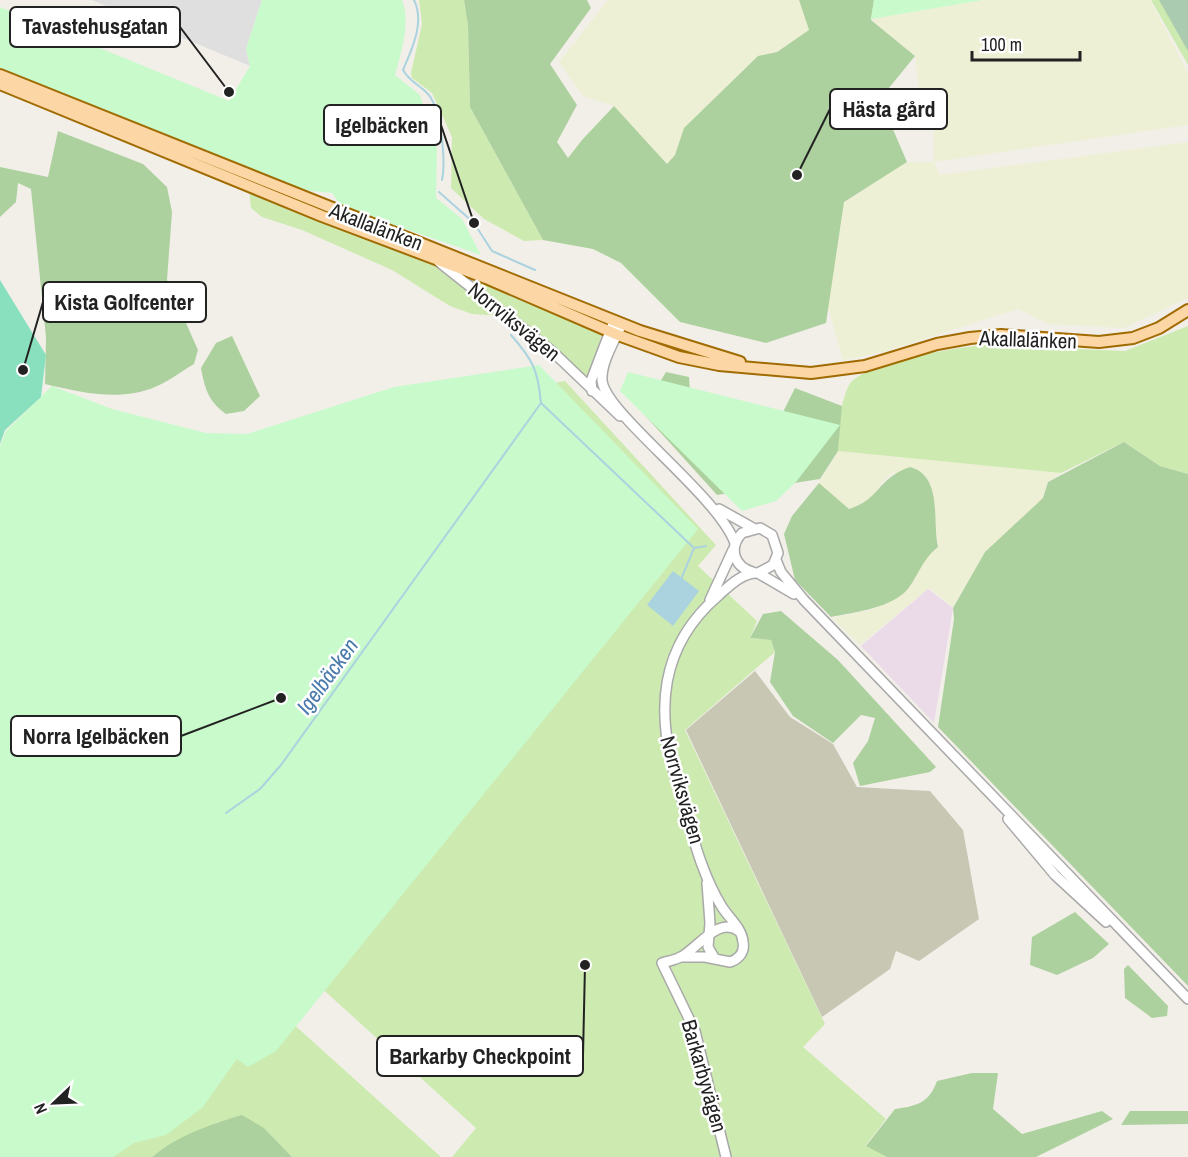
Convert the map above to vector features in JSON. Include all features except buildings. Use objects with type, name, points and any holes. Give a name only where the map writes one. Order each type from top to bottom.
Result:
[{"type":"main road","name":"Akallalänken","points":[[0,75],[618,322],[680,345],[757,367]]},
{"type":"main road","name":"Akallalänken","points":[[0,84],[322,216],[432,257],[614,333],[698,361],[811,373],[853,369],[937,344],[980,337],[1000,335],[1099,342],[1134,338],[1159,328],[1188,310]]},
{"type":"street","name":"Norrviksvägen","points":[[432,257],[553,352],[592,391],[637,428],[713,505],[753,528]]},
{"type":"street","name":"Norrviksvägen","points":[[618,322],[603,372],[603,384],[637,428]]},
{"type":"street","name":"Norrviksvägen","points":[[592,391],[591,381],[614,333]]},
{"type":"street","name":"Norrviksvägen","points":[[708,605],[735,545],[713,505]]},
{"type":"street","points":[[804,600],[755,572],[746,570],[736,561],[735,545],[742,533],[753,528],[766,531],[776,540],[778,547],[776,560],[781,572],[804,600],[1188,999]]},
{"type":"street","points":[[755,572],[768,569],[776,560]]},
{"type":"street","name":"Norrviksvägen","points":[[741,933],[722,908],[707,878],[669,758],[663,722],[664,695],[670,668],[685,636],[708,605],[734,582],[755,572]]},
{"type":"street","points":[[968,771],[1055,875],[1157,967]]},
{"type":"street","name":"Norrviksvägen","points":[[707,878],[710,935],[708,946],[716,960]]},
{"type":"street","points":[[725,926],[741,933],[744,945],[740,956],[730,962],[680,957],[725,926]]},
{"type":"street","name":"Barkarbyvägen","points":[[680,957],[662,963],[695,1031],[726,1157]]},
{"type":"shaded area","points":[[92,0],[262,0],[246,49],[250,66]]},
{"type":"shaded area","points":[[608,0],[799,0],[809,30],[777,52],[758,56],[684,128],[675,155],[667,164],[614,106],[583,96],[559,62]]},
{"type":"shaded area","points":[[983,0],[1150,0],[1188,73],[1188,125],[934,162],[934,122],[922,113],[915,56],[871,19]]},
{"type":"shaded area","points":[[1188,142],[1188,298],[1124,328],[1048,324],[1018,309],[883,352],[843,360],[827,304],[844,202],[907,162],[934,162],[940,175]]},
{"type":"shaded area","points":[[838,451],[1061,473],[1048,482],[1043,498],[985,552],[953,607],[929,588],[860,645],[832,618],[871,610],[904,593],[922,562],[938,547],[935,517],[894,472],[881,483],[874,497],[865,504],[848,509],[819,483]]},
{"type":"shaded area","points":[[928,589],[953,608],[934,723],[861,646]]},
{"type":"shaded area","points":[[755,671],[790,717],[833,744],[857,787],[930,791],[963,830],[979,919],[919,961],[896,951],[890,969],[822,1017],[686,730]]},
{"type":"green space","points":[[262,0],[402,0],[406,18],[395,75],[420,95],[437,149],[436,198],[462,219],[481,255],[342,207],[332,193],[302,190],[0,68],[0,7],[229,101],[250,66],[246,49]]},
{"type":"green space","points":[[419,0],[464,0],[468,26],[470,107],[543,240],[524,241],[484,219],[451,188],[452,137],[432,93],[412,78],[411,73],[422,24]]},
{"type":"green space","points":[[464,0],[587,0],[591,8],[550,64],[577,105],[557,142],[568,158],[614,106],[667,164],[675,155],[684,128],[758,56],[777,52],[809,30],[799,0],[874,0],[871,20],[915,56],[880,99],[907,162],[844,202],[826,323],[766,343],[680,322],[621,263],[593,249],[543,240],[470,107],[468,26]]},
{"type":"green space","points":[[874,0],[983,0],[871,19]]},
{"type":"green space","points":[[1151,0],[1188,0],[1188,65]]},
{"type":"green space","points":[[1159,0],[1188,0],[1188,51]]},
{"type":"green space","points":[[58,131],[143,164],[167,187],[172,212],[167,280],[198,350],[194,364],[170,379],[142,392],[100,394],[45,384],[46,337],[31,189],[18,183],[16,202],[0,217],[0,167],[48,177]]},
{"type":"green space","points":[[249,190],[426,260],[501,316],[472,314],[450,306],[392,270],[302,230],[262,217],[251,208]]},
{"type":"green space","points":[[459,271],[602,334],[588,378],[458,273]]},
{"type":"green space","points":[[0,280],[46,355],[41,397],[5,430],[0,444]]},
{"type":"green space","points":[[1188,326],[1188,474],[1160,466],[1124,442],[1061,473],[838,451],[841,410],[845,394],[856,378],[870,370],[931,353],[983,345],[1125,351]]},
{"type":"green space","points":[[232,336],[260,396],[244,411],[226,414],[208,394],[201,368],[216,343]]},
{"type":"green space","points":[[539,365],[698,529],[276,1051],[248,1067],[237,1059],[202,1108],[166,1135],[134,1143],[113,1157],[0,1157],[0,446],[6,431],[52,386],[112,409],[206,433],[247,434],[394,387]]},
{"type":"green space","points":[[628,372],[840,425],[796,482],[776,501],[742,511],[620,391]]},
{"type":"green space","points":[[666,372],[689,377],[691,405],[781,416],[795,388],[842,406],[838,451],[820,479],[717,495],[642,412]]},
{"type":"green space","points":[[565,381],[716,545],[698,566],[757,621],[750,638],[771,640],[775,652],[685,730],[825,1024],[803,1047],[886,1119],[866,1145],[887,1157],[452,1157],[476,1128],[0,697],[0,463],[246,442],[548,394],[558,382]]},
{"type":"green space","points":[[1124,442],[1160,466],[1188,474],[1188,986],[938,727],[954,619],[953,608],[985,552],[1043,498],[1048,482]]},
{"type":"green space","points":[[910,467],[920,472],[932,489],[938,547],[927,558],[904,593],[888,603],[831,617],[795,580],[784,534],[792,516],[819,483],[849,509],[867,500],[891,477]]},
{"type":"green space","points":[[781,611],[838,660],[936,767],[930,772],[860,786],[853,763],[868,741],[875,718],[861,715],[833,743],[793,716],[770,682],[775,652],[771,640],[750,638],[763,614]]},
{"type":"green space","points":[[0,900],[219,957],[441,1157],[292,1157],[264,1128],[219,1122],[162,1149],[152,1157],[0,1157]]},
{"type":"green space","points":[[1075,912],[1109,944],[1093,958],[1057,975],[1030,965],[1032,937]]},
{"type":"green space","points":[[1128,965],[1168,1006],[1167,1016],[1152,1018],[1125,998],[1124,969]]},
{"type":"green space","points":[[972,1073],[998,1073],[993,1109],[1022,1134],[1102,1111],[1113,1119],[1036,1157],[887,1157],[866,1146],[895,1109],[926,1099],[937,1081]]},
{"type":"green space","points":[[1130,1111],[1188,1111],[1188,1124],[1121,1125]]},
{"type":"green space","points":[[242,1115],[264,1128],[292,1157],[152,1157],[172,1143],[195,1132]]},
{"type":"water","points":[[673,571],[699,591],[673,626],[647,605]]},
{"type":"waterway","name":"Igelbäcken","points":[[414,0],[418,26],[403,70],[427,93],[436,110],[443,148],[442,180]]},
{"type":"waterway","name":"Igelbäcken","points":[[439,192],[474,223],[492,251],[535,270]]},
{"type":"waterway","name":"Igelbäcken","points":[[226,813],[260,789],[281,765],[541,403],[533,366],[511,335]]},
{"type":"waterway","points":[[541,403],[694,548],[682,577]]},
{"type":"waterway","points":[[694,548],[706,546]]},
{"type":"place","name":"Tavastehusgatan","points":[[229,92]]},
{"type":"place","name":"Hästa gård","points":[[797,175]]},
{"type":"place","name":"Igelbäcken","points":[[474,223]]},
{"type":"place","name":"Kista Golfcenter","points":[[23,370]]},
{"type":"place","name":"Norra Igelbäcken","points":[[281,698]]},
{"type":"place","name":"Barkarby Checkpoint","points":[[585,965]]}]
